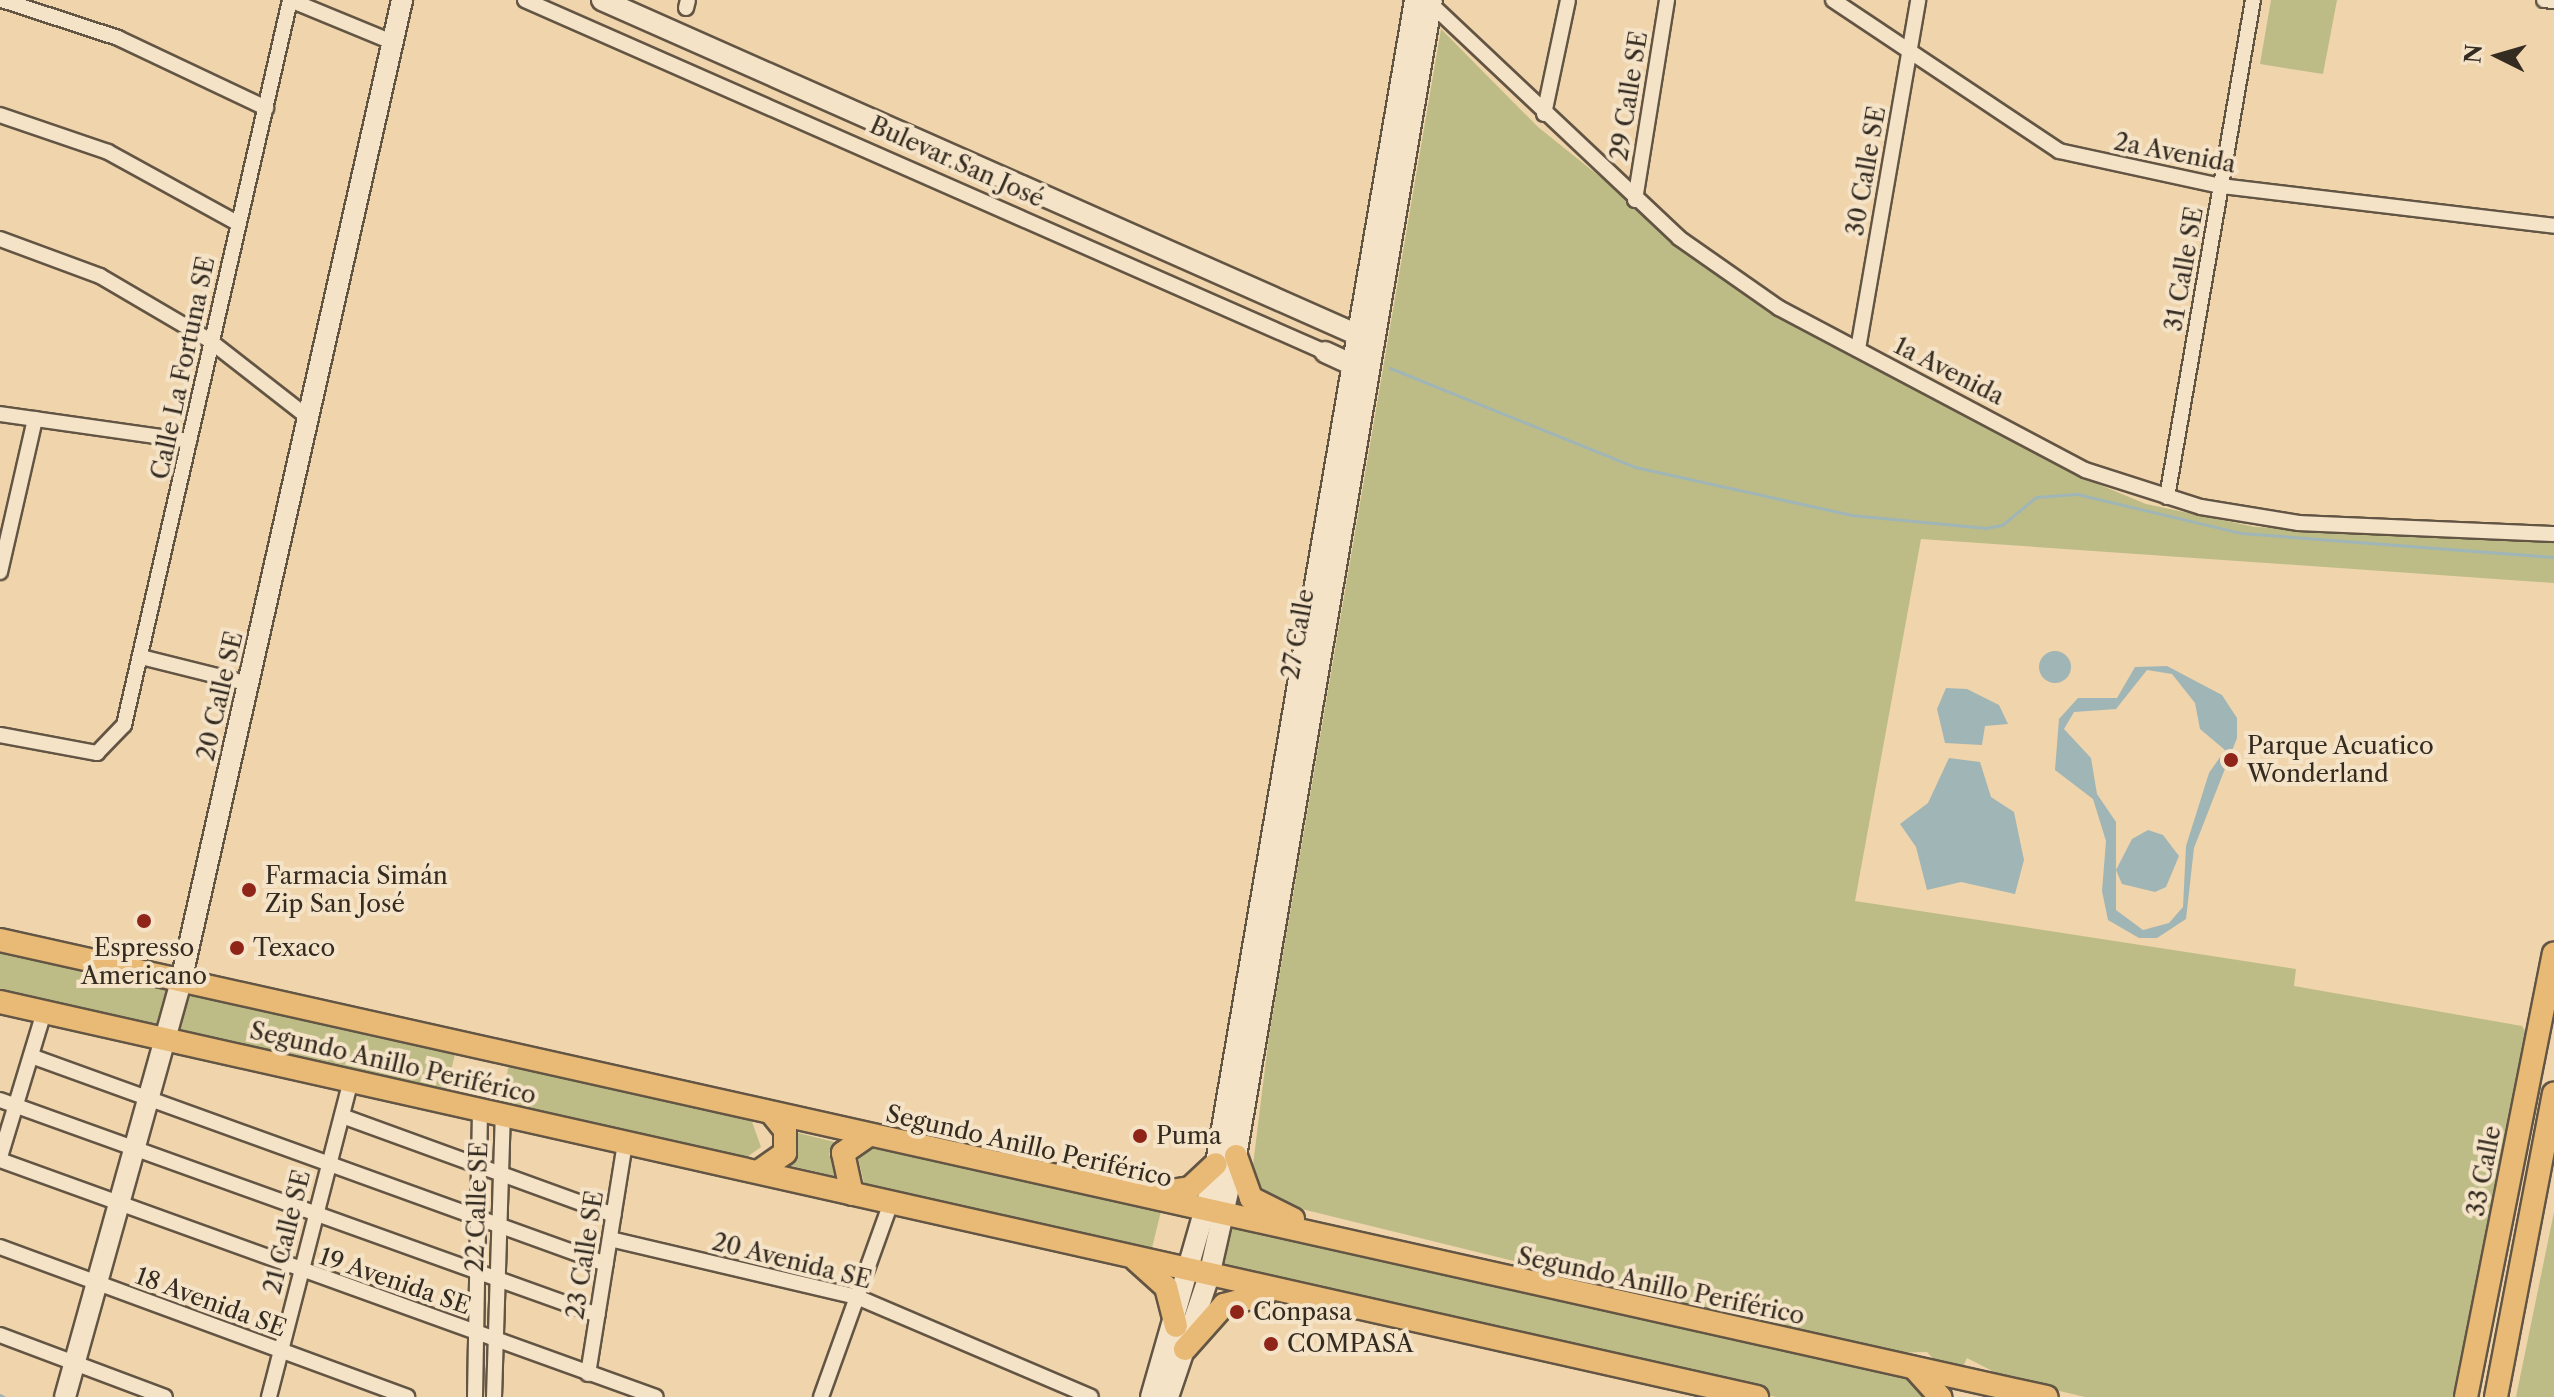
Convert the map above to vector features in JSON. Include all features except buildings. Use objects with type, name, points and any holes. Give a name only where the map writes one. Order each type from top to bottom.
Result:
[{"type":"main road","name":"Segundo Anillo Periférico","points":[[0,940],[2019,1394],[2047,1397]]},
{"type":"main road","name":"33 Calle","points":[[2466,1397],[2554,954]]},
{"type":"main road","name":"Segundo Anillo Periférico","points":[[0,1002],[1757,1397]]},
{"type":"main road","points":[[2540,1022],[2554,1042]]},
{"type":"main road","points":[[2496,1397],[2554,1093]]},
{"type":"main road","points":[[758,1172],[785,1153],[785,1130],[771,1113]]},
{"type":"main road","points":[[852,1194],[843,1153],[867,1136]]},
{"type":"main road","points":[[1127,1194],[1190,1188],[1226,1160],[1251,1198],[1265,1209],[1400,1255]]},
{"type":"main road","points":[[1132,1257],[1166,1287],[1176,1326]]},
{"type":"main road","points":[[1185,1349],[1236,1298],[1289,1293]]},
{"type":"main road","points":[[1914,1368],[1940,1397]]},
{"type":"street","points":[[2,0],[118,38],[266,108]]},
{"type":"street","points":[[290,0],[392,42]]},
{"type":"street","name":"Calle La Fortuna SE","points":[[0,735],[97,753],[114,743],[141,657],[209,340],[290,0]]},
{"type":"street","name":"20 Calle SE","points":[[65,1397],[99,1285],[181,981],[402,0]]},
{"type":"street","name":"Bulevar San José","points":[[525,0],[1360,368]]},
{"type":"street","name":"Bulevar San José","points":[[602,0],[1366,338]]},
{"type":"street","points":[[1544,114],[1568,0]]},
{"type":"street","name":"29 Calle SE","points":[[1635,200],[1667,0]]},
{"type":"street","name":"2a Avenida","points":[[1833,0],[2059,151],[2221,186],[2554,226]]},
{"type":"street","name":"30 Calle SE","points":[[1858,349],[1918,0]]},
{"type":"street","name":"31 Calle SE","points":[[2167,497],[2253,0]]},
{"type":"street","points":[[2544,0],[2554,1]]},
{"type":"street","name":"27 Calle","points":[[1201,1273],[1226,1160],[1360,368],[1426,1]]},
{"type":"street","name":"1a Avenida","points":[[1426,1],[1635,200],[1779,308],[2085,470],[2167,497],[2315,525],[2554,534]]},
{"type":"street","points":[[0,115],[108,152],[237,223]]},
{"type":"street","points":[[0,239],[100,276],[209,340],[309,418]]},
{"type":"street","points":[[0,414],[189,441]]},
{"type":"street","points":[[0,572],[35,419]]},
{"type":"street","points":[[141,657],[249,684]]},
{"type":"street","points":[[0,1158],[44,1012]]},
{"type":"street","points":[[31,1056],[606,1264]]},
{"type":"street","name":"21 Calle SE","points":[[269,1397],[282,1351],[297,1271],[351,1079]]},
{"type":"street","points":[[0,1100],[598,1315]]},
{"type":"street","name":"22 Calle SE","points":[[475,1397],[480,1109]]},
{"type":"street","name":"22 Calle SE","points":[[494,1397],[497,1224],[503,1114]]},
{"type":"street","points":[[342,1116],[499,1170],[614,1215]]},
{"type":"street","name":"23 Calle SE","points":[[588,1374],[625,1143]]},
{"type":"street","name":"19 Avenida SE","points":[[0,1158],[297,1271],[656,1397]]},
{"type":"street","points":[[821,1397],[891,1203]]},
{"type":"street","name":"20 Avenida SE","points":[[610,1239],[857,1297],[1091,1397]]},
{"type":"street","name":"18 Avenida SE","points":[[0,1247],[407,1397]]},
{"type":"street","points":[[1151,1397],[1176,1326],[1201,1273]]},
{"type":"street","points":[[1168,1397],[1185,1349],[1201,1273]]},
{"type":"street","points":[[0,1335],[165,1397]]},
{"type":"street","points":[[1048,1397],[1054,1382]]},
{"type":"shaded area","points":[[2271,0],[2337,0],[2323,74],[2260,64]]},
{"type":"shaded area","points":[[1441,29],[1538,127],[1765,309],[2076,475],[2146,504],[2255,527],[2554,539],[2554,583],[1921,539],[1855,901],[2296,969],[2294,986],[2522,1026],[2529,1037],[2453,1397],[2085,1397],[2008,1379],[1967,1358],[1962,1369],[1939,1365],[1927,1352],[1888,1353],[1269,1201],[1252,1173],[1269,1036]]},
{"type":"shaded area","points":[[2055,651],[2066,656],[2071,667],[2066,678],[2055,683],[2044,678],[2039,667],[2044,656]]},
{"type":"shaded area","points":[[2167,666],[2222,695],[2237,718],[2237,738],[2194,848],[2186,919],[2157,938],[2139,938],[2108,920],[2102,891],[2106,841],[2093,799],[2055,770],[2059,719],[2078,698],[2117,698],[2135,667]],"holes":[[[2147,670],[2172,674],[2195,703],[2200,729],[2225,750],[2209,773],[2186,846],[2183,907],[2169,923],[2143,930],[2116,910],[2116,822],[2097,794],[2091,758],[2064,729],[2074,712],[2116,709]]]},
{"type":"shaded area","points":[[1946,688],[1967,689],[1999,705],[2008,724],[1985,726],[1982,745],[1945,743],[1937,709]]},
{"type":"shaded area","points":[[1949,758],[1980,762],[1991,797],[2014,812],[2024,860],[2015,894],[1961,882],[1927,890],[1916,847],[1900,824],[1928,803]]},
{"type":"shaded area","points":[[2148,830],[2163,835],[2179,856],[2166,887],[2155,892],[2122,884],[2116,870],[2132,839]]},
{"type":"shaded area","points":[[0,940],[179,983],[163,1038],[0,1001]]},
{"type":"shaded area","points":[[185,989],[456,1050],[445,1095],[173,1035]]},
{"type":"shaded area","points":[[509,1064],[750,1116],[761,1147],[740,1162],[500,1106]]},
{"type":"shaded area","points":[[790,1131],[843,1144],[829,1153],[835,1176],[783,1164],[798,1153]]},
{"type":"shaded area","points":[[878,1144],[1162,1207],[1150,1256],[866,1191],[858,1158]]},
{"type":"shaded area","points":[[2554,1212],[2554,1397],[2516,1397]]},
{"type":"shaded area","points":[[1225,1218],[1911,1377],[1932,1397],[1776,1397],[1211,1275]]},
{"type":"waterway","points":[[1390,368],[1635,467],[1851,515],[1986,528],[2002,525],[2036,497],[2077,494],[2241,533],[2554,557]]},
{"type":"waterway","points":[[0,1395],[4,1397]]},
{"type":"place","name":"Parque Acuatico Wonderland","points":[[2231,760]]},
{"type":"place","name":"Farmacia Simán Zip San José","points":[[249,890]]},
{"type":"place","name":"Espresso Americano","points":[[144,921]]},
{"type":"place","name":"Texaco","points":[[237,948]]},
{"type":"place","name":"Puma","points":[[1140,1136]]},
{"type":"place","name":"Conpasa","points":[[1237,1312]]},
{"type":"place","name":"COMPASA","points":[[1271,1344]]}]
